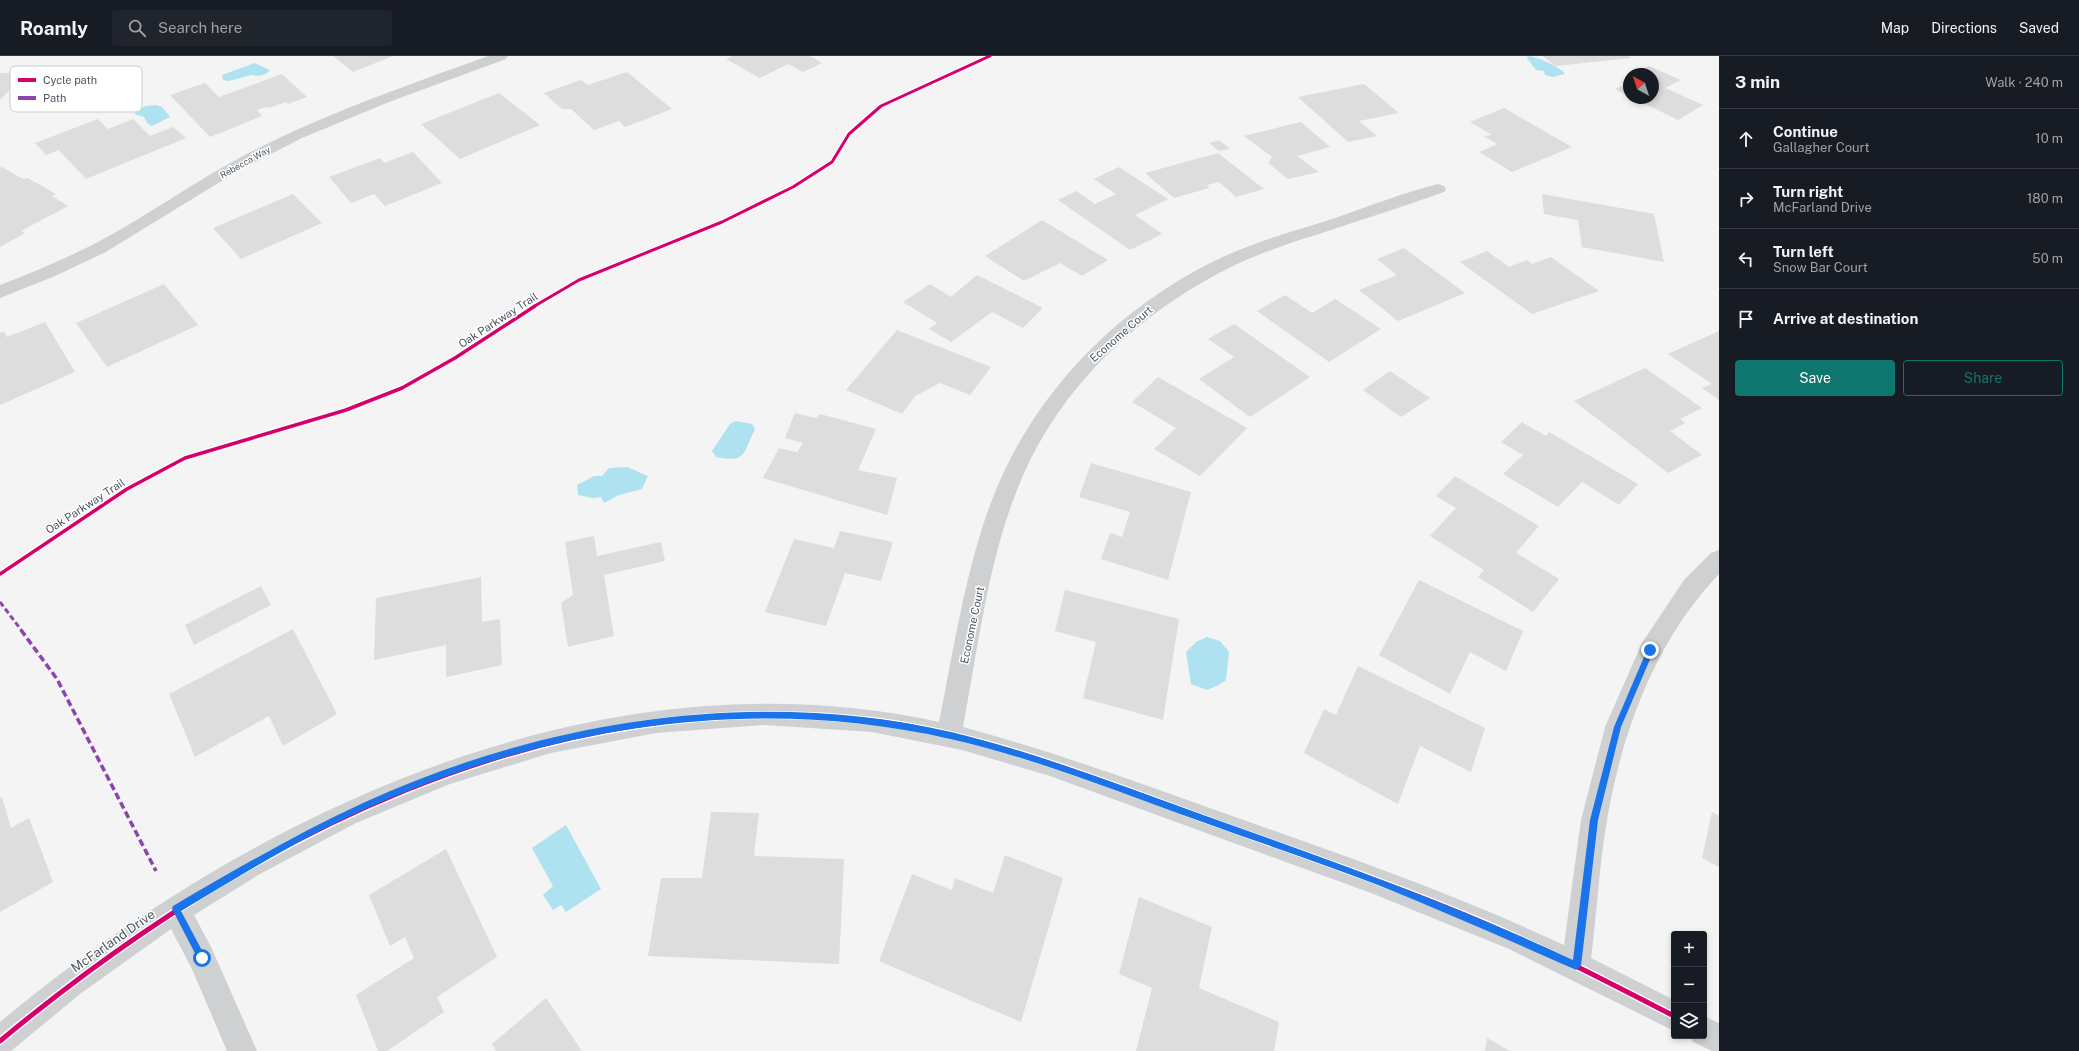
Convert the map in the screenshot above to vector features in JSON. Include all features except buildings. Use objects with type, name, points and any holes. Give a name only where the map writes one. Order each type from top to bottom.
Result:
[{"type":"street","name":"Rebecca Way","points":[[0,292],[71,262],[128,232],[222,174],[269,148],[317,126],[501,56]]},
{"type":"street","name":"Econome Court","points":[[949,735],[988,548],[1008,487],[1034,434],[1065,388],[1080,371],[1101,348],[1141,314],[1184,285],[1229,261],[1279,241],[1438,189]]},
{"type":"street","points":[[1576,966],[1594,820],[1617,727],[1650,650],[1692,588],[1719,559]]},
{"type":"street","name":"McFarland Drive","points":[[0,1041],[71,983],[176,909],[278,849],[367,804],[455,769],[540,744],[623,726],[706,716],[788,715],[863,721],[949,735],[1033,757],[1376,880],[1515,937],[1671,1014]]},
{"type":"street","points":[[176,909],[202,958],[242,1051]]},
{"type":"street","points":[[1707,1033],[1719,1039]]},
{"type":"water","points":[[1528,56],[1548,63],[1565,74],[1553,77],[1545,75],[1544,71],[1536,70],[1527,58]]},
{"type":"water","points":[[255,63],[270,70],[266,74],[259,76],[251,75],[229,81],[223,80],[222,75]]},
{"type":"water","points":[[156,105],[162,107],[170,117],[152,126],[147,123],[144,117],[134,114],[137,112],[142,112],[142,108],[145,106]]},
{"type":"water","points":[[736,421],[752,424],[755,429],[745,450],[742,455],[733,459],[716,457],[712,451],[730,424]]},
{"type":"water","points":[[627,467],[648,476],[642,489],[619,495],[604,503],[601,497],[593,498],[578,495],[577,485],[594,476],[602,476],[609,468]]},
{"type":"water","points":[[1207,637],[1220,641],[1229,652],[1226,680],[1207,690],[1191,684],[1186,652],[1196,642]]},
{"type":"water","points":[[566,825],[601,889],[566,912],[561,905],[553,910],[543,895],[553,886],[532,848]]},
{"type":"marked path","points":[[0,602],[57,679],[156,871]]},
{"type":"cycle path","name":"Oak Parkway Trail","points":[[0,574],[127,489],[185,458],[346,410],[402,388],[455,358],[556,292],[579,280],[722,222],[793,187],[832,162],[849,134],[881,106],[990,56]]},
{"type":"cycle path","points":[[0,1041],[70,984],[158,921],[250,864],[347,814],[447,773],[551,741],[656,721],[764,714],[872,721],[962,739],[1050,764],[1334,865],[1446,908],[1519,939],[1597,976],[1671,1014]]},
{"type":"route","points":[[202,958],[176,909],[278,849],[367,804],[455,769],[540,744],[623,726],[706,716],[788,715],[871,721],[949,735],[1033,757],[1376,880],[1515,937],[1576,966],[1594,820],[1617,727],[1650,650]]}]
